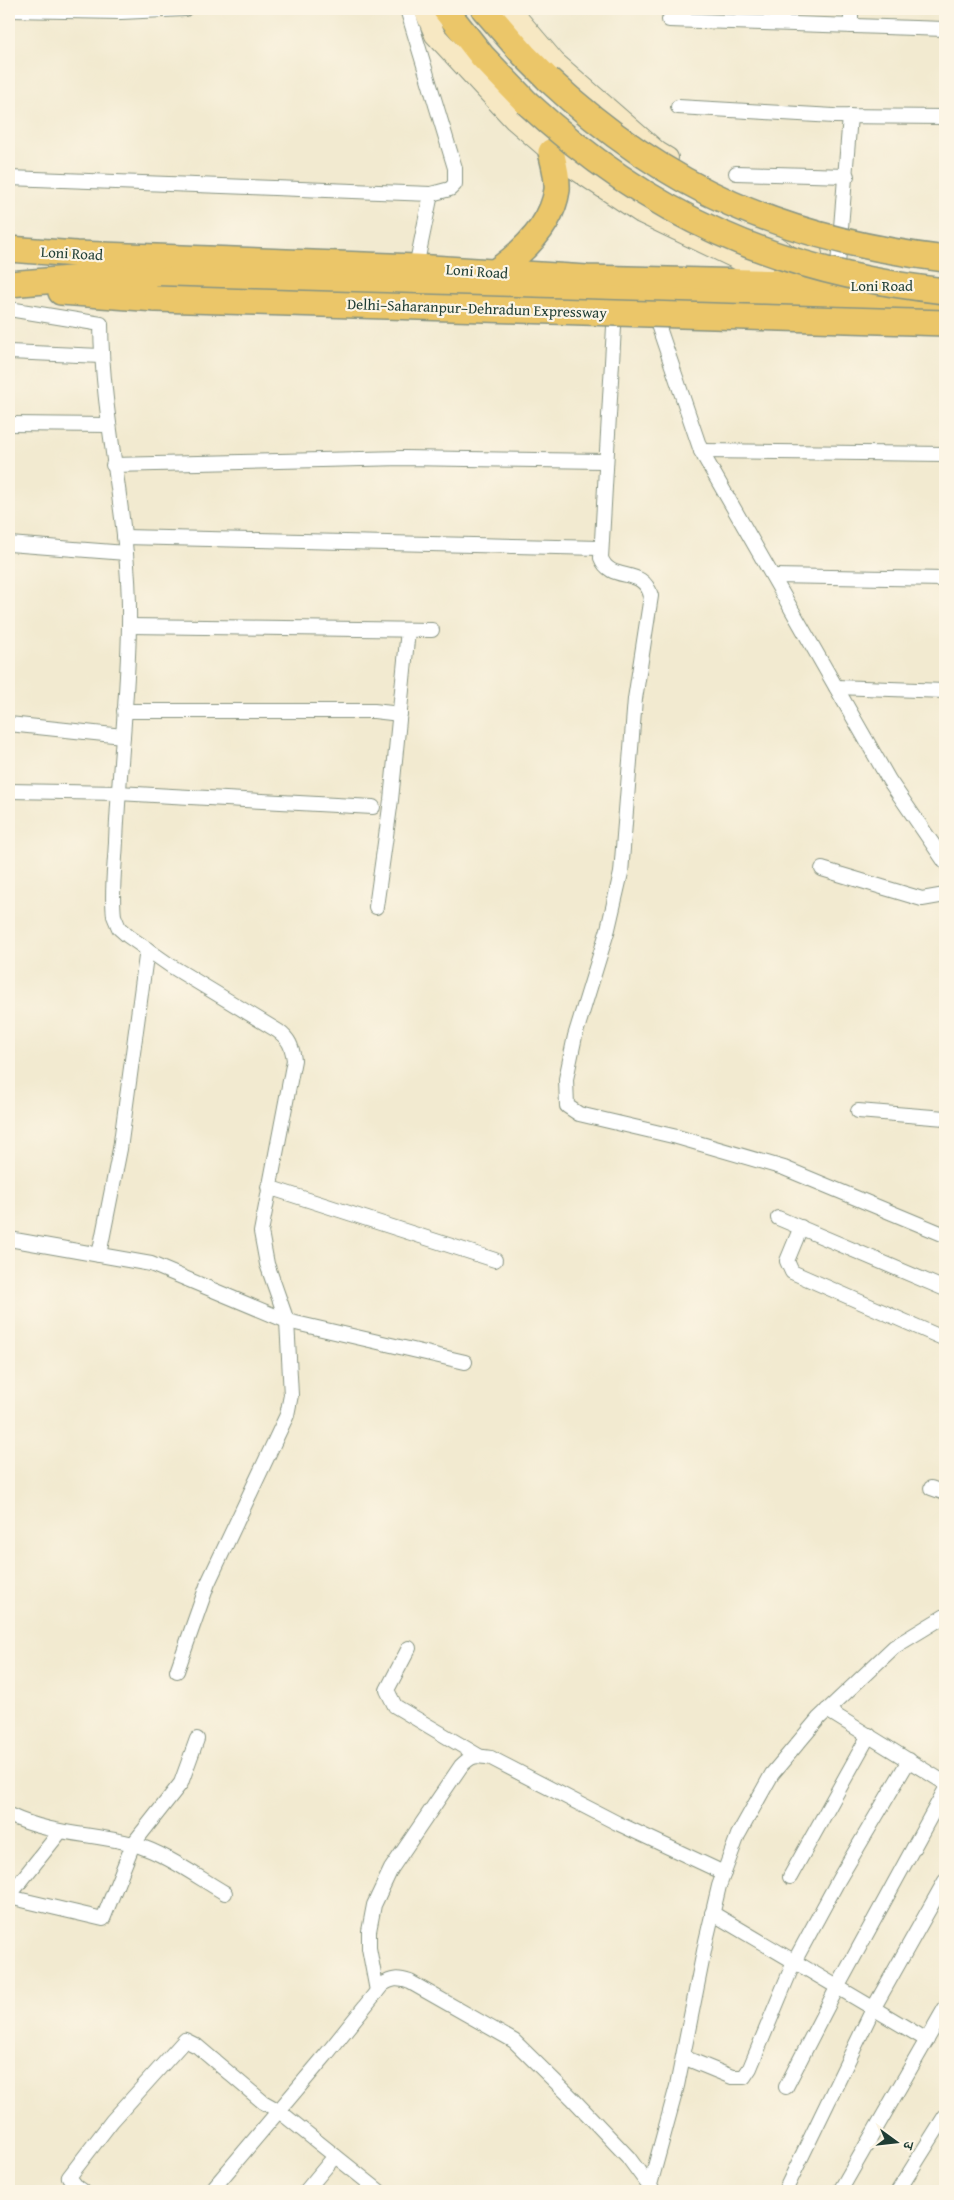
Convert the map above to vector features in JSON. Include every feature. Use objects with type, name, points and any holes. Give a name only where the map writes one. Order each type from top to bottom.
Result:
[{"type":"highway","points":[[446,9],[501,77],[555,128],[613,174],[678,214],[749,246],[786,259],[864,279],[945,291]]},
{"type":"highway","points":[[484,9],[524,55],[581,110],[631,148],[693,186],[795,230],[870,248],[945,259]]},
{"type":"highway","points":[[495,272],[509,262],[534,238],[552,209],[557,189],[556,172],[551,152]]},
{"type":"highway","name":"Loni Road","points":[[9,249],[76,254],[416,267],[789,293]]},
{"type":"highway","name":"Loni Road","points":[[9,286],[94,277],[650,300],[945,285]]},
{"type":"highway","name":"Delhi–Saharanpur–Dehradun Expressway","points":[[9,286],[156,299],[945,323]]},
{"type":"highway","name":"Loni Road","points":[[825,291],[945,306]]},
{"type":"street","points":[[9,10],[122,12],[184,9]]},
{"type":"street","points":[[9,178],[431,194],[450,190],[455,184],[455,168],[407,9]]},
{"type":"street","points":[[424,9],[435,35],[514,120],[551,152],[641,213],[789,293]]},
{"type":"street","points":[[510,9],[555,62],[658,152],[786,227],[810,245],[825,291]]},
{"type":"street","points":[[851,9],[851,26]]},
{"type":"street","points":[[669,20],[945,29]]},
{"type":"street","points":[[678,107],[850,116],[945,117]]},
{"type":"street","points":[[825,291],[847,176],[850,116]]},
{"type":"street","points":[[736,173],[847,176]]},
{"type":"street","points":[[416,267],[431,194]]},
{"type":"street","points":[[615,299],[601,558],[609,570],[634,576],[643,581],[649,588],[651,596],[635,699],[621,873],[608,929],[575,1036],[566,1079],[567,1106],[579,1114],[677,1137],[791,1170],[945,1235]]},
{"type":"street","points":[[650,300],[701,451],[889,780],[945,862]]},
{"type":"street","points":[[9,309],[101,324],[101,356],[108,425],[126,553],[129,626],[118,793],[114,916],[119,928],[146,949],[287,1038],[292,1047],[294,1060],[268,1187],[261,1232],[262,1246],[287,1321],[291,1395],[287,1415],[211,1577],[177,1671]]},
{"type":"street","points":[[9,352],[101,356]]},
{"type":"street","points":[[9,424],[108,425]]},
{"type":"street","points":[[701,451],[945,454]]},
{"type":"street","points":[[113,465],[403,458],[605,461]]},
{"type":"street","points":[[124,537],[601,548]]},
{"type":"street","points":[[9,544],[126,553]]},
{"type":"street","points":[[773,576],[945,579]]},
{"type":"street","points":[[129,626],[432,630]]},
{"type":"street","points":[[376,907],[391,800],[408,630]]},
{"type":"street","points":[[836,687],[945,691]]},
{"type":"street","points":[[124,711],[374,711],[400,714]]},
{"type":"street","points":[[9,724],[123,736]]},
{"type":"street","points":[[9,791],[118,793],[373,807]]},
{"type":"street","points":[[822,869],[922,899],[945,895]]},
{"type":"street","points":[[99,1255],[120,1149],[146,949]]},
{"type":"street","points":[[858,1111],[945,1118]]},
{"type":"street","points":[[268,1187],[495,1260]]},
{"type":"street","points":[[778,1218],[945,1289]]},
{"type":"street","points":[[801,1228],[787,1261],[792,1272],[945,1339]]},
{"type":"street","points":[[9,1239],[151,1264],[287,1321],[465,1362]]},
{"type":"street","points":[[931,1488],[945,1493]]},
{"type":"street","points":[[652,2188],[677,2086],[712,1913],[738,1835],[772,1774],[827,1710],[894,1647],[945,1616]]},
{"type":"street","points":[[409,1648],[387,1690],[395,1706],[479,1756]]},
{"type":"street","points":[[827,1710],[945,1782]]},
{"type":"street","points":[[790,1877],[868,1735]]},
{"type":"street","points":[[60,1832],[9,1896],[103,1919],[133,1844],[181,1783],[197,1739]]},
{"type":"street","points":[[377,1991],[369,1948],[369,1931],[374,1905],[382,1886],[461,1766],[470,1757],[491,1758],[617,1823],[724,1873]]},
{"type":"street","points":[[683,2057],[732,2077],[744,2077],[750,2068],[794,1962],[909,1760]]},
{"type":"street","points":[[786,2088],[837,1988],[945,1790]]},
{"type":"street","points":[[9,1815],[34,1826],[133,1844],[161,1856],[225,1893]]},
{"type":"street","points":[[785,2191],[873,2008],[945,1881]]},
{"type":"street","points":[[712,1913],[927,2040]]},
{"type":"street","points":[[211,2191],[377,1991],[392,1979],[410,1982],[514,2041],[628,2157],[652,2188]]},
{"type":"street","points":[[840,2191],[945,2008]]},
{"type":"street","points":[[83,2191],[69,2177],[112,2121],[185,2040],[197,2046],[263,2102],[279,2111],[379,2191]]},
{"type":"street","points":[[898,2191],[945,2116]]},
{"type":"street","points":[[306,2191],[335,2156]]}]
